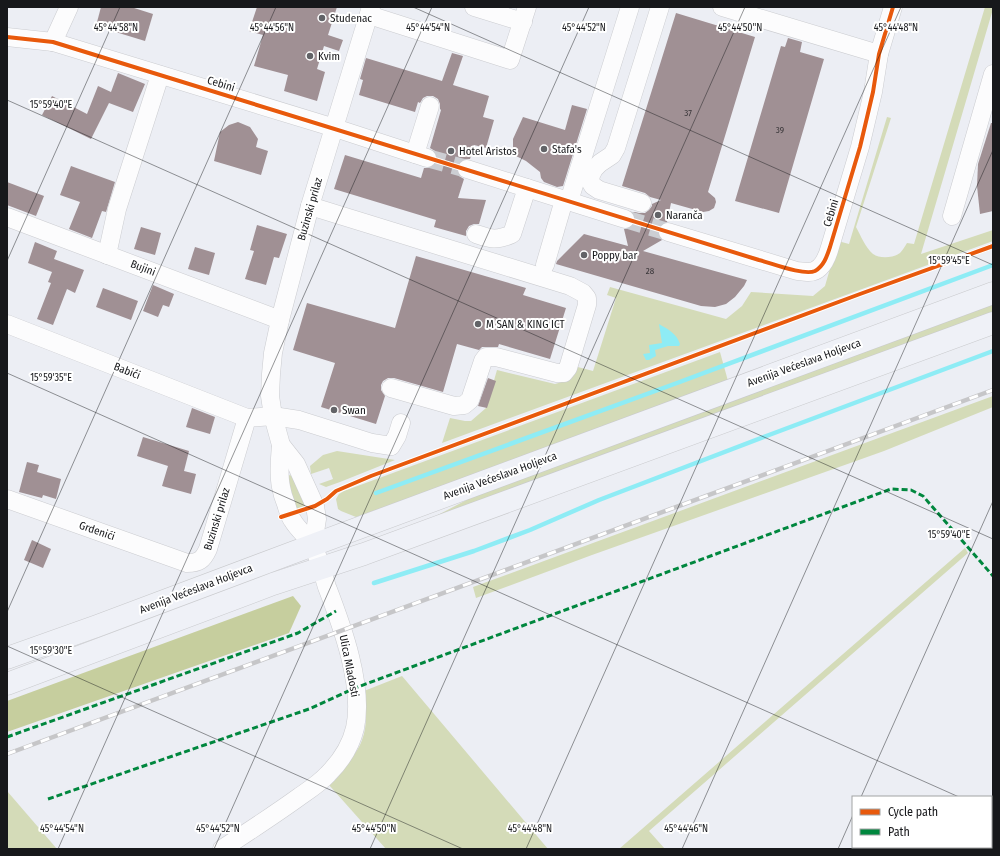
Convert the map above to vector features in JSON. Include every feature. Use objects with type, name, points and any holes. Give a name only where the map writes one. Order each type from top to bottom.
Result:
[{"type":"main road","name":"Avenija Većeslava Holjevca","points":[[7,658],[97,626],[993,293]]},
{"type":"main road","name":"Avenija Većeslava Holjevca","points":[[7,684],[273,584],[394,543],[993,323]]},
{"type":"street","points":[[53,42],[69,7]]},
{"type":"street","points":[[370,11],[510,60],[525,14],[474,7]]},
{"type":"street","points":[[545,265],[630,7]]},
{"type":"street","points":[[642,203],[599,190],[593,186],[590,181],[594,169],[612,155],[616,148],[660,7]]},
{"type":"street","points":[[722,7],[879,54]]},
{"type":"street","name":"Cebini","points":[[668,232],[796,270],[808,272],[815,271],[821,266],[826,259],[830,247],[860,147],[873,92],[879,54],[893,7]]},
{"type":"street","name":"Buzinski prilaz","points":[[313,545],[298,529],[289,514],[281,487],[281,445],[273,416],[270,396],[273,353],[280,320],[310,206],[370,11]]},
{"type":"street","name":"Cebini","points":[[7,37],[53,42],[421,156],[430,106]]},
{"type":"street","points":[[952,216],[993,74]]},
{"type":"street","points":[[107,255],[117,209],[160,75]]},
{"type":"street","points":[[467,170],[625,219]]},
{"type":"street","points":[[476,234],[491,239],[503,238],[512,234],[527,188]]},
{"type":"street","points":[[310,206],[570,286],[584,293],[587,298],[587,305],[577,340],[568,368],[564,373],[557,373],[496,357],[486,357],[483,360],[470,400],[464,405],[454,406],[391,388]]},
{"type":"street","name":"Bujini","points":[[7,217],[280,320]]},
{"type":"street","name":"Babići","points":[[7,324],[247,418]]},
{"type":"street","points":[[247,418],[273,416],[299,420],[372,443],[391,446],[397,436],[401,423]]},
{"type":"street","name":"Buzinski prilaz","points":[[187,562],[192,563],[200,561],[207,553],[247,418]]},
{"type":"street","name":"Buzinski prilaz","points":[[281,445],[296,464],[315,506],[317,519],[313,545]]},
{"type":"street","name":"Grdenići","points":[[7,499],[187,562]]},
{"type":"street","name":"Ulica Mladosti","points":[[222,849],[292,802],[328,775],[346,750],[353,734],[357,709],[352,666],[343,630],[313,545]]},
{"type":"green space","points":[[985,7],[993,7],[993,9],[921,254],[993,230],[993,241],[442,443],[450,418],[471,421],[486,408],[497,370],[555,384],[565,381],[574,366],[593,371],[616,298],[607,295],[610,287],[726,319],[742,306],[751,292],[813,296],[825,286],[838,241],[849,244],[887,117],[891,118],[856,227],[868,248],[873,254],[879,257],[894,256],[900,253],[907,243],[914,244]]},
{"type":"green space","points":[[993,304],[993,313],[436,516],[476,495]]},
{"type":"green space","points":[[720,352],[728,381],[450,484],[356,517],[338,509],[336,499],[339,494],[344,491]]},
{"type":"green space","points":[[993,396],[993,407],[884,451],[476,598],[473,587]]},
{"type":"green space","points":[[337,451],[395,460],[326,487],[319,484],[333,479],[329,468],[311,474],[310,466],[323,455]]},
{"type":"green space","points":[[290,475],[293,477],[308,505],[295,509],[287,479]]},
{"type":"green space","points":[[965,548],[968,553],[649,831],[665,849],[619,849]]},
{"type":"green space","points":[[293,596],[301,606],[289,633],[7,732],[7,701]]},
{"type":"green space","points":[[402,676],[548,849],[386,849],[329,785],[338,777],[361,744],[366,722],[364,691]]},
{"type":"green space","points":[[7,791],[57,849],[7,849]]},
{"type":"water","points":[[659,324],[674,334],[680,344],[679,346],[668,346],[655,350],[656,356],[646,360],[643,354],[650,353],[649,345],[662,343]]},
{"type":"building","points":[[101,7],[131,7],[153,14],[145,41],[96,26]]},
{"type":"building","points":[[257,7],[337,7],[328,35],[343,40],[339,51],[324,46],[317,69],[325,72],[317,101],[284,91],[288,75],[254,66],[263,35],[249,31]]},
{"type":"building","points":[[676,13],[755,37],[708,192],[715,198],[716,202],[714,208],[703,212],[671,203],[667,222],[661,224],[658,229],[658,235],[662,240],[643,251],[747,280],[735,297],[726,304],[715,307],[701,306],[556,264],[557,261],[584,234],[628,246],[624,229],[632,227],[635,223],[633,212],[645,213],[649,210],[652,204],[661,200],[622,186]]},
{"type":"building","points":[[788,38],[802,42],[800,52],[824,59],[779,213],[735,201],[781,46],[785,47]]},
{"type":"building","name":"Hotel Aristos","points":[[452,53],[463,56],[453,85],[489,96],[483,117],[494,120],[486,148],[474,145],[470,159],[460,161],[457,166],[459,176],[464,179],[458,198],[486,200],[479,224],[469,226],[466,231],[466,236],[434,227],[436,220],[334,189],[345,155],[421,178],[424,168],[434,166],[437,161],[435,151],[430,148],[441,110],[438,99],[433,96],[423,98],[420,103],[418,102],[415,112],[359,95],[363,80],[360,79],[366,58],[442,81]]},
{"type":"building","points":[[118,73],[145,84],[133,112],[109,103],[91,139],[42,115],[52,96],[87,114],[98,86],[111,92]]},
{"type":"building","points":[[572,105],[587,109],[563,186],[557,187],[544,182],[541,178],[540,172],[526,161],[516,156],[518,150],[513,147],[513,139],[523,117],[565,130]]},
{"type":"building","points":[[238,122],[250,127],[258,139],[256,147],[268,151],[261,175],[214,161],[220,132],[229,125]]},
{"type":"building","points":[[991,123],[993,123],[993,211],[980,214],[977,186],[978,164]]},
{"type":"building","points":[[71,166],[115,182],[106,212],[102,211],[92,238],[69,229],[80,202],[60,195]]},
{"type":"building","points":[[7,182],[44,196],[36,216],[7,205]]},
{"type":"building","points":[[257,225],[287,234],[279,258],[274,257],[266,285],[245,279],[254,251],[250,250]]},
{"type":"building","points":[[141,227],[161,233],[155,255],[134,249]]},
{"type":"building","points":[[35,242],[57,251],[54,259],[84,270],[75,293],[67,289],[53,325],[37,319],[51,283],[48,282],[52,272],[28,263]]},
{"type":"building","points":[[195,247],[215,253],[209,275],[188,269]]},
{"type":"building","name":"M SAN & KING ICT","points":[[416,256],[526,288],[523,295],[566,308],[550,359],[499,344],[498,347],[482,347],[479,350],[457,344],[443,392],[394,378],[388,378],[383,381],[381,390],[385,396],[376,424],[321,407],[335,363],[293,350],[307,303],[395,328]]},
{"type":"building","points":[[153,285],[174,294],[169,307],[163,305],[158,317],[143,311]]},
{"type":"building","points":[[103,288],[138,301],[131,320],[96,307]]},
{"type":"building","points":[[488,378],[496,381],[487,408],[478,406]]},
{"type":"building","points":[[192,408],[215,417],[210,434],[186,427]]},
{"type":"building","points":[[143,437],[189,451],[184,471],[196,474],[191,494],[162,486],[168,466],[137,456]]},
{"type":"building","points":[[27,462],[39,465],[37,472],[61,479],[56,499],[43,495],[42,498],[19,492]]},
{"type":"building","points":[[32,540],[51,549],[43,568],[24,560]]},
{"type":"waterway","points":[[376,493],[993,265]]},
{"type":"waterway","points":[[374,583],[474,551],[530,530],[599,500],[993,351]]},
{"type":"tunnel","points":[[427,158],[467,169]]},
{"type":"tunnel","points":[[625,219],[668,232]]},
{"type":"railway","points":[[7,754],[993,390]]},
{"type":"marked path","points":[[48,799],[309,709],[355,688],[891,489],[911,490],[923,496],[993,576]]},
{"type":"marked path","points":[[7,737],[298,633],[336,611]]},
{"type":"cycle path","points":[[7,37],[53,42],[779,266],[796,271],[810,272],[815,271],[821,266],[830,247],[860,147],[873,92],[879,54],[893,7]]},
{"type":"cycle path","points":[[281,517],[315,506],[327,499],[336,491],[371,476],[993,246]]},
{"type":"place","name":"Studenac","points":[[322,18]]},
{"type":"place","name":"Kvim","points":[[310,56]]},
{"type":"place","name":"Stafa's","points":[[544,149]]},
{"type":"place","name":"Hotel Aristos","points":[[451,151]]},
{"type":"place","name":"Naranča","points":[[658,215]]},
{"type":"place","name":"Poppy bar","points":[[584,255]]},
{"type":"place","name":"M SAN & KING ICT","points":[[478,324]]},
{"type":"place","name":"Swan","points":[[334,410]]}]
